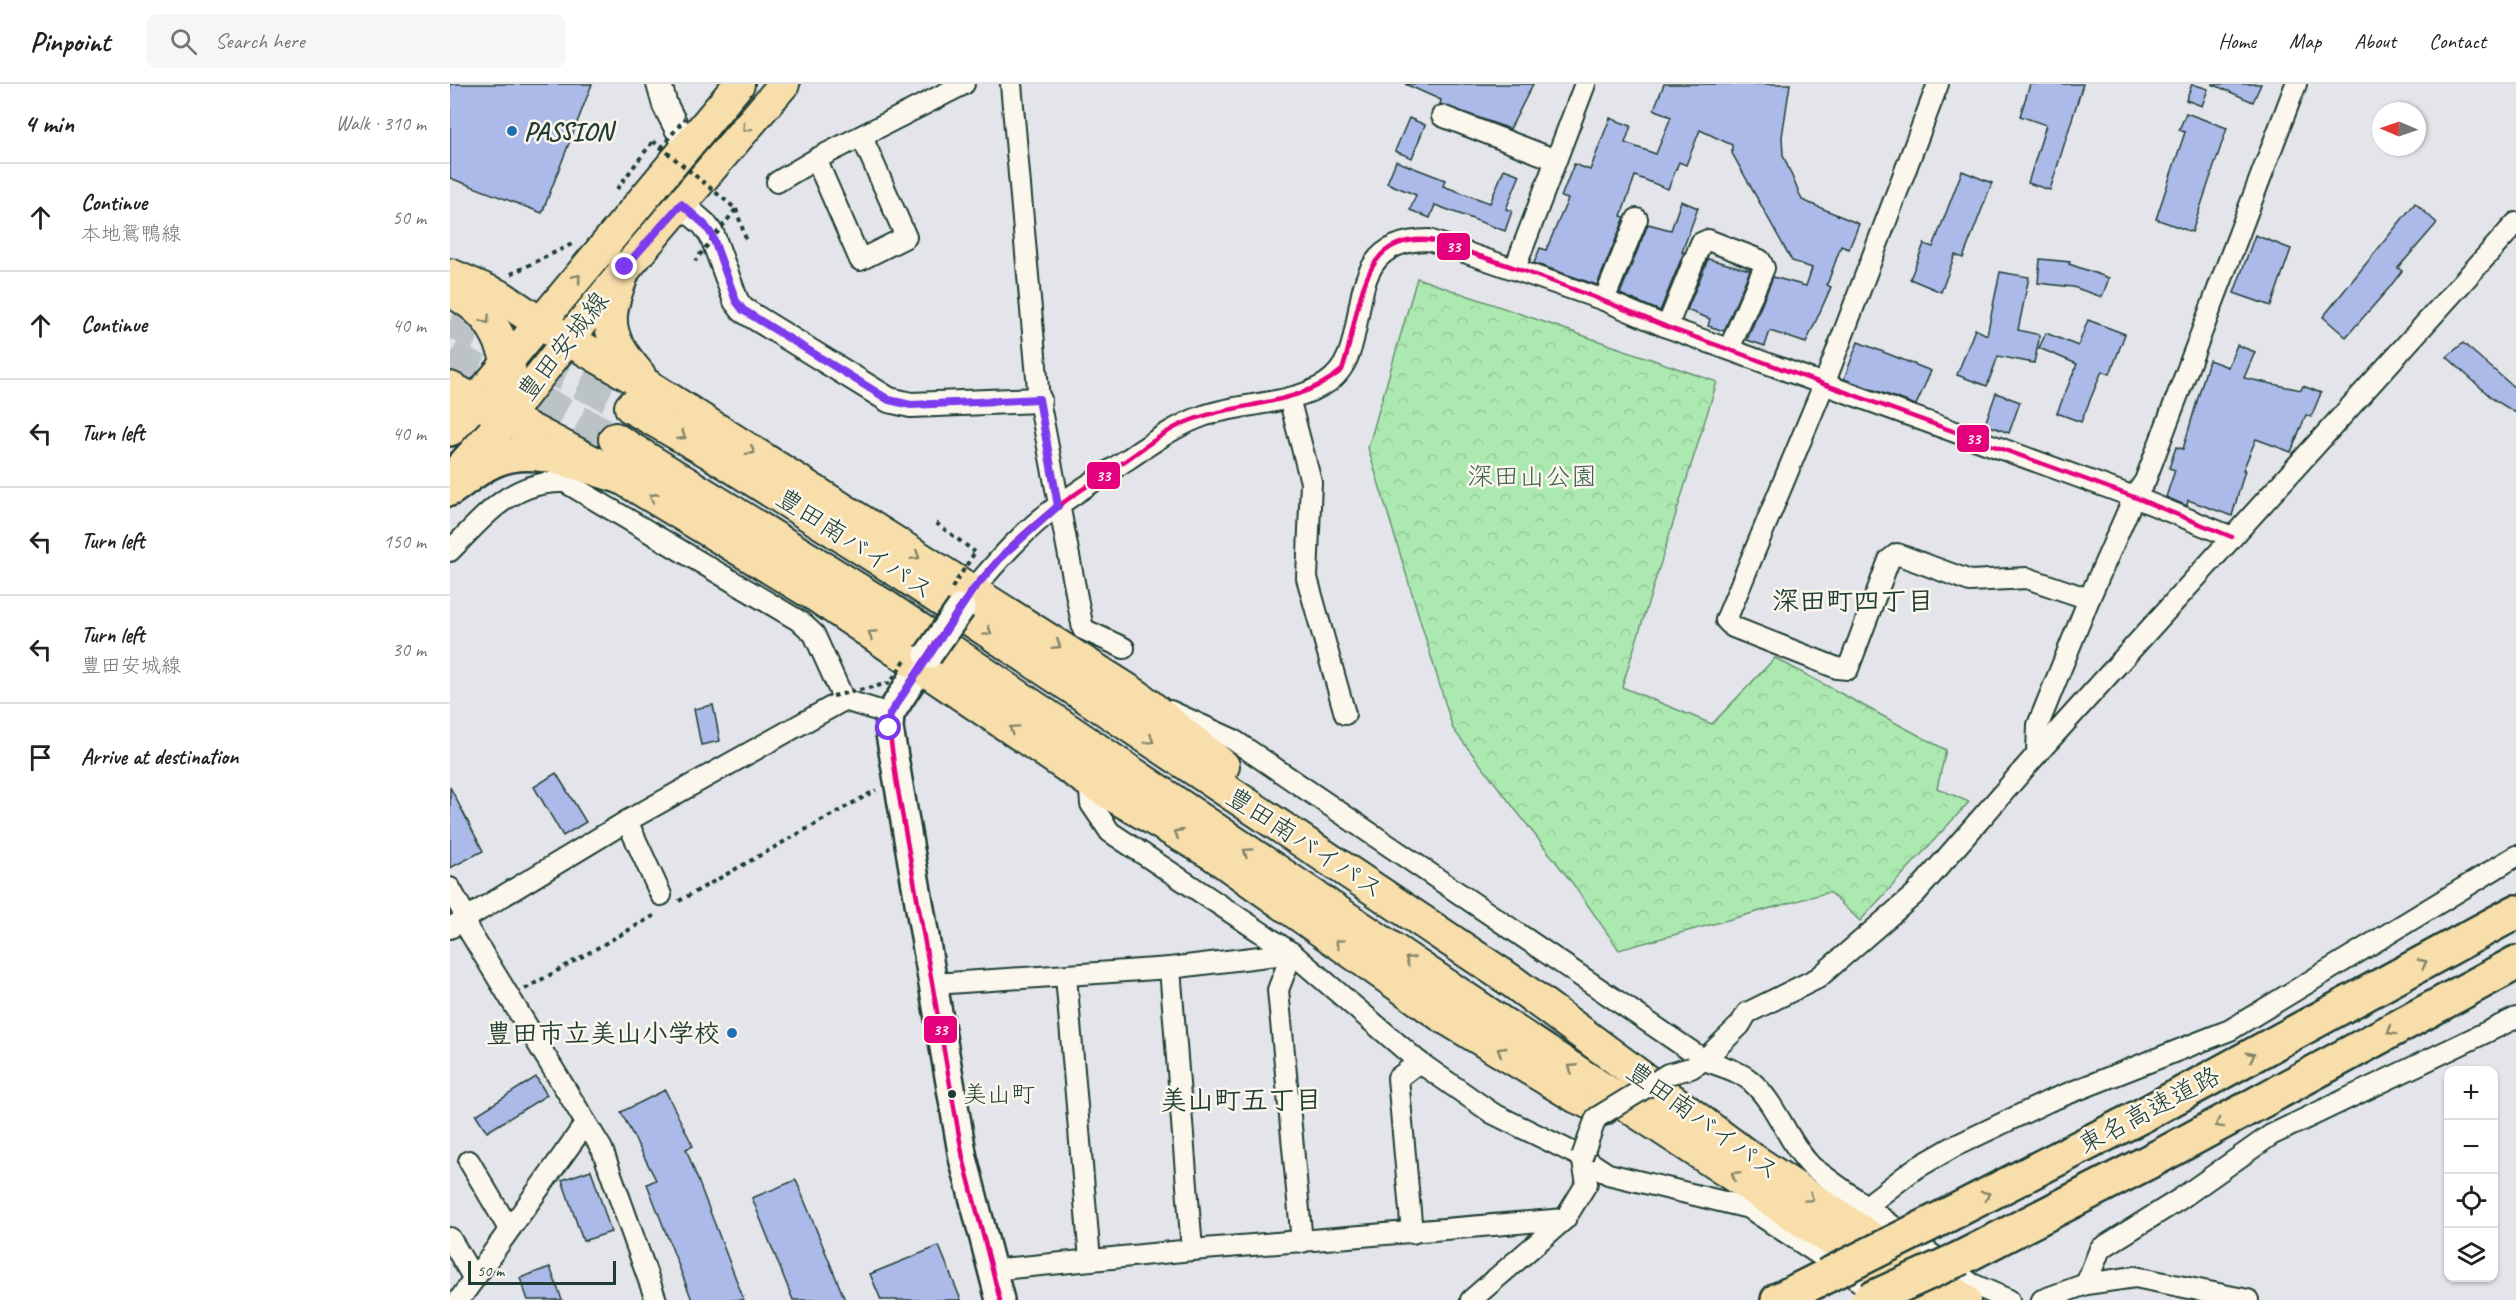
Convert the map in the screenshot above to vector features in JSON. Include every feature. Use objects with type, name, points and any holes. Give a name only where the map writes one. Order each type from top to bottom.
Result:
[{"type":"highway","points":[[625,267],[611,305],[613,334],[640,397]]},
{"type":"highway","points":[[450,275],[501,297],[567,338],[640,397],[966,600],[1137,696],[1207,755],[1407,888],[1455,924],[1606,1038],[1664,1093]]},
{"type":"highway","points":[[450,290],[482,312],[507,362],[512,403],[507,418],[450,482]]},
{"type":"highway","points":[[450,429],[463,394],[618,477],[924,661],[1089,781],[1213,854],[1442,1015],[1577,1097],[1702,1154]]},
{"type":"highway","name":"豊田南バイパス","points":[[640,397],[711,453],[901,573],[1513,982],[1746,1155],[1964,1300]]},
{"type":"highway","name":"豊田南バイパス","points":[[615,439],[882,605],[1480,1008],[1923,1300]]},
{"type":"highway","points":[[450,489],[495,459],[515,453],[533,452],[618,477]]},
{"type":"highway","name":"東名高速道路","points":[[1778,1300],[2143,1115],[2516,912]]},
{"type":"highway","name":"東名高速道路","points":[[1868,1300],[1961,1258],[2162,1155],[2516,963]]},
{"type":"main road","name":"豊田安城線","points":[[463,394],[507,362],[678,137],[739,84]]},
{"type":"main road","name":"豊田安城線","points":[[507,418],[567,338],[625,267],[784,84]]},
{"type":"main road","points":[[966,600],[890,714],[889,728],[963,1158],[999,1300]]},
{"type":"street","points":[[659,84],[678,137]]},
{"type":"street","points":[[777,182],[816,159],[964,84]]},
{"type":"street","points":[[1011,84],[1039,399],[1058,506],[1083,628],[1124,648]]},
{"type":"street","points":[[1515,268],[1585,84]]},
{"type":"street","points":[[1938,84],[1825,382],[1726,620],[1733,627],[1837,668],[1848,669],[1889,560],[1896,554],[1970,581],[2027,578],[2089,599]]},
{"type":"street","points":[[2037,754],[2038,725],[2089,599],[2134,497],[2145,481],[2296,84]]},
{"type":"street","points":[[1442,116],[1556,160]]},
{"type":"street","points":[[816,159],[860,260],[906,237],[862,137]]},
{"type":"street","points":[[681,204],[704,224],[712,235],[736,301],[743,310],[889,400],[911,405],[1039,399]]},
{"type":"street","points":[[1604,300],[1637,219]]},
{"type":"street","points":[[1471,1300],[1565,1219],[1587,1183],[1582,1157],[1596,1118],[1668,1074],[1697,1064],[1740,1025],[1747,1013],[1818,978],[1915,894],[2037,754],[2516,223]]},
{"type":"street","points":[[966,600],[1005,553],[1058,506],[1181,424],[1212,413],[1290,398],[1312,391],[1342,370],[1369,274],[1379,257],[1394,245],[1407,241],[1429,240],[1515,268],[1604,300],[1667,327],[1825,382],[2134,497],[2232,537]]},
{"type":"street","points":[[1667,327],[1701,243],[1708,240],[1760,260],[1764,268],[1729,349]]},
{"type":"street","points":[[1290,398],[1311,482],[1307,578],[1345,714]]},
{"type":"street","points":[[450,551],[511,494],[544,482],[565,483],[801,622],[814,634],[844,700]]},
{"type":"street","points":[[672,548],[689,519]]},
{"type":"street","points":[[1137,696],[1232,739],[1697,1064],[1753,1083],[1767,1100],[1796,1151],[1812,1167],[1864,1208],[1972,1284],[2008,1300]]},
{"type":"street","points":[[460,923],[627,821],[844,700],[890,714]]},
{"type":"street","points":[[1089,781],[1091,804],[1110,832],[1292,953],[1419,1062],[1492,1113],[1582,1157],[1608,1174],[1749,1208],[1888,1300]]},
{"type":"street","points":[[627,821],[665,904]]},
{"type":"street","points":[[1864,1208],[1913,1170],[1953,1147],[2049,1101],[2230,1030],[2516,856]]},
{"type":"street","points":[[450,888],[460,923],[602,1149],[656,1300]]},
{"type":"street","points":[[934,984],[1170,968],[1292,953]]},
{"type":"street","points":[[1292,953],[1278,990],[1302,1242]]},
{"type":"street","points":[[1170,968],[1192,1250]]},
{"type":"street","points":[[1066,976],[1090,1260]]},
{"type":"street","points":[[2086,1284],[2100,1249],[2180,1199],[2271,1135],[2516,1018]]},
{"type":"street","points":[[1412,1233],[1398,1077],[1419,1062]]},
{"type":"street","points":[[459,1300],[586,1123]]},
{"type":"street","points":[[469,1161],[509,1229]]},
{"type":"street","points":[[991,1270],[1192,1250],[1565,1219]]},
{"type":"street","points":[[450,1239],[474,1279]]},
{"type":"street","points":[[2043,1300],[2086,1284],[2134,1276],[2248,1300]]},
{"type":"path","points":[[615,193],[653,141],[678,137],[736,209],[747,242]]},
{"type":"path","points":[[695,261],[736,209]]},
{"type":"path","points":[[505,277],[575,242]]},
{"type":"path","points":[[936,523],[975,552]]},
{"type":"path","points":[[509,998],[665,904],[896,778]]},
{"type":"green space","name":"深田山公園","points":[[1417,278],[1717,382],[1622,687],[1712,724],[1775,658],[1946,750],[1937,788],[1969,802],[1860,921],[1829,892],[1619,950],[1573,884],[1453,729],[1368,448]]},
{"type":"building","name":"PASSION","points":[[450,84],[592,84],[542,213],[450,178]]},
{"type":"building","points":[[1405,84],[1533,84],[1510,129],[1440,104],[1441,100]]},
{"type":"building","points":[[1664,84],[1790,84],[1782,137],[1783,155],[1802,200],[1859,224],[1849,249],[1841,246],[1827,285],[1831,287],[1806,343],[1770,331],[1765,346],[1747,340],[1773,277],[1806,286],[1812,268],[1792,261],[1732,153],[1732,145],[1700,130],[1686,165],[1679,162],[1668,189],[1635,176],[1621,216],[1625,217],[1597,285],[1534,263],[1540,248],[1546,250],[1568,199],[1561,197],[1574,164],[1590,170],[1610,118],[1631,126],[1625,143],[1656,154],[1671,117],[1654,109]]},
{"type":"building","points":[[2030,84],[2083,84],[2050,190],[2028,183],[2046,125],[2020,116]]},
{"type":"building","points":[[2192,84],[2208,89],[2202,106],[2186,100]]},
{"type":"building","points":[[2212,84],[2261,84],[2253,102]]},
{"type":"building","points":[[2186,113],[2227,128],[2192,232],[2156,219],[2185,132],[2179,130]]},
{"type":"building","points":[[1409,118],[1425,125],[1412,158],[1395,151]]},
{"type":"building","points":[[1396,161],[1445,180],[1443,186],[1490,203],[1504,169],[1520,175],[1506,209],[1512,211],[1505,231],[1435,205],[1430,218],[1410,210],[1416,195],[1387,183]]},
{"type":"building","points":[[1962,171],[1992,183],[1963,258],[1955,255],[1941,292],[1910,279],[1924,244],[1933,247]]},
{"type":"building","points":[[1681,201],[1698,208],[1682,252],[1684,252],[1660,311],[1620,294],[1648,224],[1671,230]]},
{"type":"building","points":[[2415,203],[2437,223],[2398,268],[2402,271],[2389,288],[2346,337],[2323,317]]},
{"type":"building","points":[[2255,235],[2291,249],[2271,306],[2234,293]]},
{"type":"building","points":[[1708,259],[1750,270],[1724,331],[1708,326],[1710,319],[1687,310]]},
{"type":"building","points":[[2040,259],[2070,262],[2069,264],[2109,278],[2102,297],[2073,287],[2038,283]]},
{"type":"building","points":[[2000,272],[2029,277],[2018,330],[2040,335],[2034,363],[1998,356],[1987,386],[1957,375],[1975,329],[1987,335]]},
{"type":"building","points":[[2088,320],[2125,334],[2110,374],[2102,371],[2081,422],[2057,413],[2077,364],[2039,348],[2046,333],[2078,346]]},
{"type":"building","points":[[1858,342],[1931,371],[1916,405],[1844,379]]},
{"type":"building","points":[[2463,343],[2516,389],[2516,413],[2493,399],[2447,357]]},
{"type":"building","points":[[2237,345],[2255,352],[2244,378],[2301,390],[2303,386],[2321,393],[2311,417],[2306,415],[2291,452],[2256,439],[2243,470],[2245,470],[2232,516],[2188,500],[2187,506],[2166,497],[2175,470],[2169,468],[2176,447],[2183,449],[2209,360],[2228,367]]},
{"type":"building","points":[[1996,393],[2020,402],[2009,433],[1985,424]]},
{"type":"building","points":[[713,705],[720,741],[701,745],[694,709]]},
{"type":"building","points":[[556,773],[586,822],[563,836],[534,787]]},
{"type":"building","points":[[450,787],[483,851],[450,868]]},
{"type":"building","points":[[536,1077],[547,1095],[487,1132],[476,1115]]},
{"type":"building","points":[[665,1090],[693,1146],[686,1149],[744,1300],[692,1300],[647,1184],[656,1180],[621,1112]]},
{"type":"building","points":[[591,1170],[611,1232],[583,1241],[562,1180]]},
{"type":"building","points":[[796,1180],[845,1300],[793,1300],[752,1198]]},
{"type":"building","points":[[939,1246],[961,1300],[881,1300],[870,1274]]},
{"type":"building","points":[[550,1267],[562,1300],[528,1300],[520,1278]]},
{"type":"tunnel","points":[[450,321],[631,407]]},
{"type":"tunnel","points":[[450,356],[615,439]]},
{"type":"transit line","name":"33","points":[[1000,1300],[963,1158],[896,779],[889,728],[890,714],[943,631],[987,572],[1016,541],[1044,517],[1175,427],[1204,416],[1286,398],[1306,391],[1342,370],[1366,279],[1381,255],[1391,247],[1408,241],[1421,240],[1448,244],[1576,290],[1667,327],[2134,497],[2232,537]]},
{"type":"place","name":"PASSION","points":[[512,131]]},
{"type":"place","name":"豊田市立美山小学校","points":[[732,1033]]},
{"type":"place","name":"美山町","points":[[952,1094]]},
{"type":"district","name":"深田町四丁目","points":[[1853,601]]},
{"type":"district","name":"美山町五丁目","points":[[1241,1100]]},
{"type":"route","points":[[625,267],[681,204],[704,224],[712,235],[736,301],[743,310],[889,400],[911,405],[1039,399],[1058,506],[1005,553],[972,591],[890,714],[889,728]]}]
